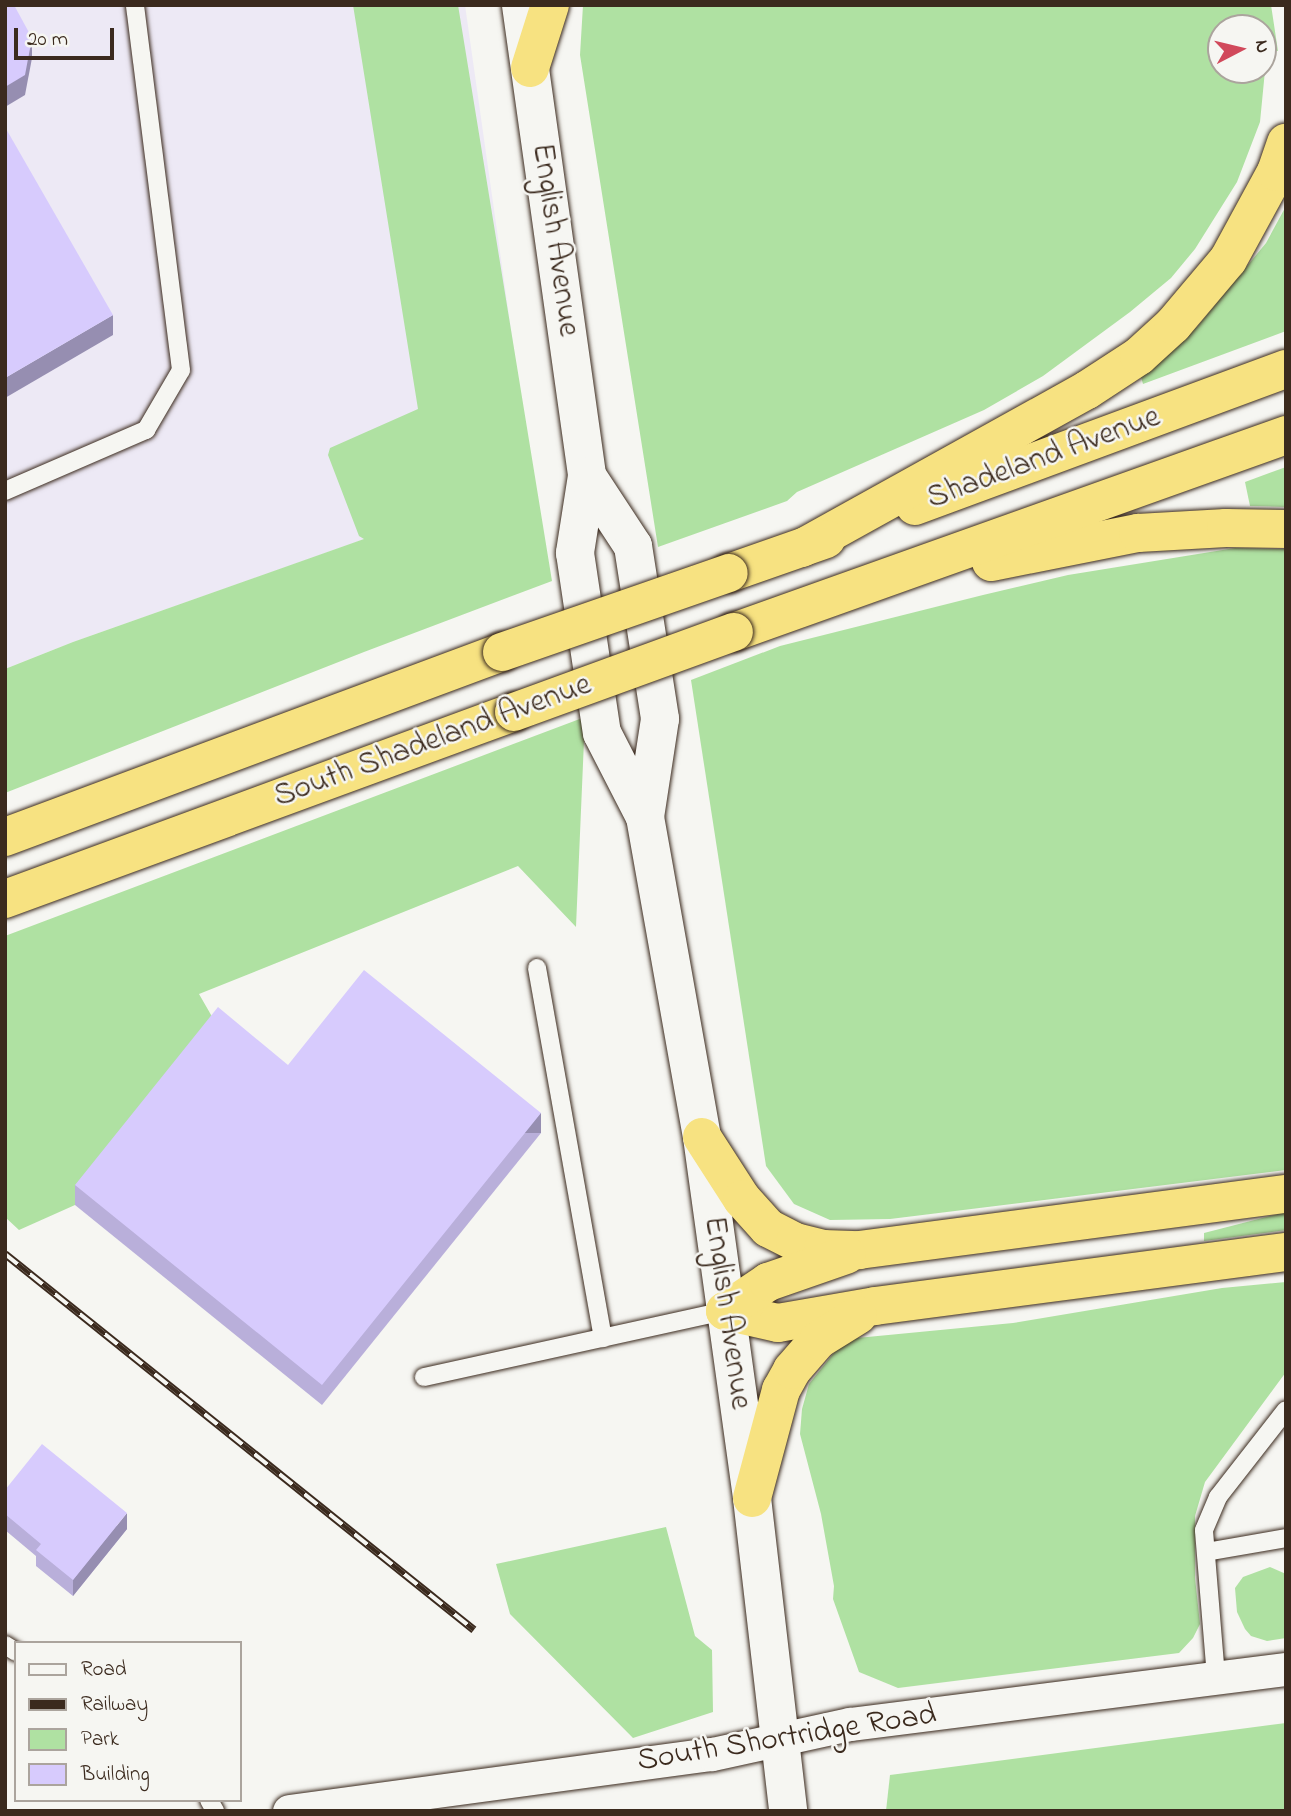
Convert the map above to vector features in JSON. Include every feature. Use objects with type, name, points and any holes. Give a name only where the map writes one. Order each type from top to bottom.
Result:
[{"type":"highway","points":[[530,68],[550,5]]},
{"type":"highway","points":[[802,548],[1087,390],[1139,356],[1181,317],[1228,260],[1276,172],[1286,143]]},
{"type":"highway","name":"Shadeland Avenue","points":[[802,548],[1286,369]]},
{"type":"highway","name":"Shadeland Avenue","points":[[862,587],[1286,435]]},
{"type":"highway","points":[[862,587],[1138,533],[1286,528]]},
{"type":"highway","name":"South Shadeland Avenue","points":[[5,837],[502,652],[802,548]]},
{"type":"highway","name":"South Shadeland Avenue","points":[[5,899],[862,587]]},
{"type":"highway","points":[[702,1137],[754,1215],[776,1234],[815,1248],[859,1250],[1286,1194]]},
{"type":"highway","points":[[725,1311],[768,1282],[859,1250]]},
{"type":"highway","points":[[725,1311],[778,1323],[875,1306],[1286,1252]]},
{"type":"highway","points":[[752,1497],[781,1390],[792,1370],[818,1340],[839,1324],[875,1306]]},
{"type":"street","name":"English Avenue","points":[[521,5],[587,476],[575,553],[602,733],[645,817],[702,1137],[752,1497],[788,1811]]},
{"type":"street","name":"English Avenue","points":[[587,476],[633,545],[660,719],[645,817]]},
{"type":"street","name":"South Shortridge Road","points":[[289,1811],[712,1754],[850,1724],[1286,1669]]},
{"type":"lane","points":[[5,491],[146,430],[181,370],[135,5]]},
{"type":"lane","points":[[537,968],[603,1338]]},
{"type":"lane","points":[[424,1377],[725,1311]]},
{"type":"lane","points":[[1216,1677],[1204,1530],[1218,1497],[1286,1410]]},
{"type":"lane","points":[[1206,1552],[1286,1538]]},
{"type":"shaded area","points":[[5,5],[465,5],[520,393],[365,539],[73,642],[5,669]]},
{"type":"green space","points":[[353,5],[458,5],[552,581],[5,793],[5,669],[73,642],[364,539],[359,536],[328,455],[330,448],[418,409]]},
{"type":"green space","points":[[583,5],[1271,5],[1272,14],[1207,14],[1207,84],[1264,84],[1260,122],[1237,182],[1195,249],[1171,278],[1043,376],[984,410],[797,492],[787,501],[658,547],[580,55]]},
{"type":"green space","points":[[1286,206],[1286,331],[1143,384],[1139,370],[1197,327],[1266,243]]},
{"type":"green space","points":[[1286,467],[1286,507],[1250,506],[1245,482]]},
{"type":"green space","points":[[1235,548],[1286,549],[1286,1170],[890,1219],[830,1220],[794,1204],[766,1166],[691,680],[780,646],[983,595],[1068,575]]},
{"type":"green space","points":[[585,717],[576,927],[518,866],[199,994],[218,1027],[75,1205],[19,1230],[5,1217],[5,936]]},
{"type":"green space","points":[[1286,1212],[1286,1230],[1204,1241],[1204,1233]]},
{"type":"green space","points":[[1286,1282],[1286,1372],[1205,1482],[1195,1516],[1195,1578],[1200,1624],[1193,1638],[1179,1653],[898,1688],[859,1672],[833,1599],[834,1586],[821,1514],[800,1434],[802,1409],[809,1384],[841,1344],[857,1338],[1013,1323],[1222,1288]]},
{"type":"green space","points":[[666,1527],[695,1636],[712,1650],[713,1712],[633,1738],[510,1614],[496,1564]]},
{"type":"green space","points":[[1270,1567],[1286,1574],[1286,1638],[1267,1641],[1251,1636],[1245,1629],[1237,1612],[1235,1588],[1243,1577]]},
{"type":"green space","points":[[1286,1723],[1286,1811],[886,1811],[890,1775]]},
{"type":"building","points":[[5,5],[14,5],[32,38],[25,75],[5,87]]},
{"type":"building","points":[[5,127],[113,315],[5,378]]},
{"type":"building","points":[[364,970],[541,1113],[322,1385],[75,1185],[218,1007],[288,1065]]},
{"type":"building","points":[[42,1444],[127,1513],[73,1580],[36,1550],[41,1544],[5,1514],[5,1490]]},
{"type":"railway","points":[[5,1254],[474,1630]]}]
